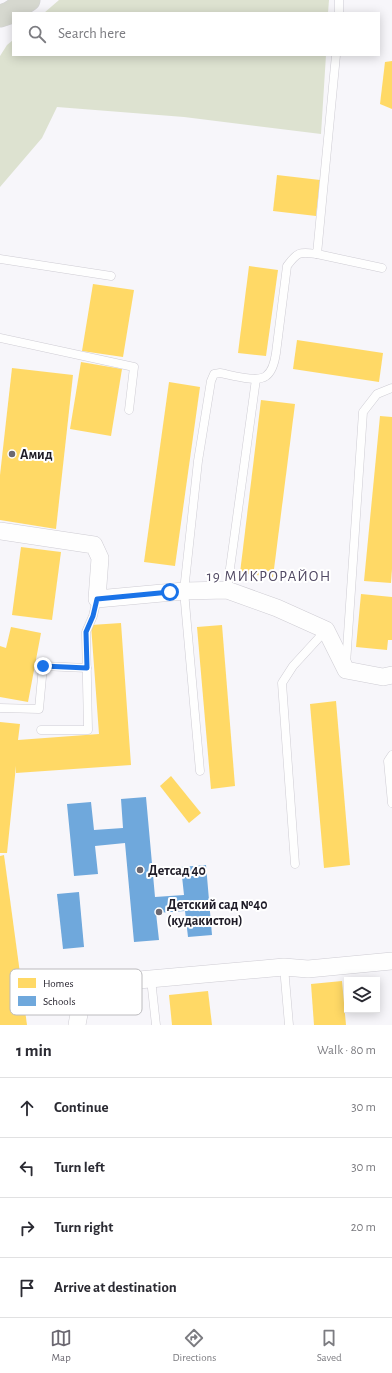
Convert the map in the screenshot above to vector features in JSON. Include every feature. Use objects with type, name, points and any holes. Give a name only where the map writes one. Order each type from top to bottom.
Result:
[{"type":"highway","points":[[13,12],[29,0]]},
{"type":"highway","points":[[3,20],[12,13]]},
{"type":"street","points":[[0,531],[94,545],[100,558],[97,599],[184,591],[227,590],[277,608],[326,630],[346,670],[383,677],[392,676]]},
{"type":"street","points":[[142,979],[284,967],[308,969],[392,961]]},
{"type":"street","points":[[77,1025],[79,1015]]},
{"type":"lane","points":[[339,0],[339,12]]},
{"type":"lane","points":[[317,254],[336,56]]},
{"type":"lane","points":[[200,772],[184,591],[198,461],[211,381],[214,374],[220,373],[256,379],[267,375],[274,365],[287,266],[294,256],[301,252],[317,254],[382,268]]},
{"type":"lane","points":[[0,259],[111,276]]},
{"type":"lane","points":[[0,338],[134,367],[130,410]]},
{"type":"lane","points":[[227,590],[256,379]]},
{"type":"lane","points":[[346,670],[363,412],[377,394],[392,388]]},
{"type":"lane","points":[[42,730],[88,730],[86,632],[93,616],[97,599]]},
{"type":"lane","points":[[295,864],[282,683],[293,666],[326,630]]},
{"type":"lane","points":[[0,708],[39,709],[43,666],[87,668]]},
{"type":"lane","points":[[392,756],[388,761],[392,803]]},
{"type":"lane","points":[[284,967],[289,1025]]},
{"type":"lane","points":[[151,978],[156,1025]]},
{"type":"green space","points":[[59,0],[329,0],[328,12],[45,12]]},
{"type":"green space","points":[[12,41],[12,56],[326,56],[321,134],[184,117],[57,107],[42,138],[0,187],[0,56],[7,45]]},
{"type":"building: Homes","points":[[392,61],[392,109],[380,104],[385,62]]},
{"type":"building: Homes","points":[[277,175],[320,180],[316,216],[273,211]]},
{"type":"building: Homes","points":[[249,266],[278,270],[266,356],[238,353]]},
{"type":"building: Homes","points":[[93,284],[134,290],[123,357],[82,351]]},
{"type":"building: Homes","points":[[297,340],[383,353],[379,382],[293,369]]},
{"type":"building: Homes","points":[[81,362],[122,369],[111,436],[70,429]]},
{"type":"building: Homes","points":[[12,368],[73,375],[56,529],[0,520],[0,475]]},
{"type":"building: Homes","points":[[169,382],[200,387],[175,566],[144,562]]},
{"type":"building: Homes","points":[[261,400],[295,404],[273,577],[240,573]]},
{"type":"building: Homes","points":[[380,416],[392,417],[391,583],[364,581]]},
{"type":"building: Homes","points":[[21,547],[61,552],[52,620],[12,615]]},
{"type":"building: Homes","points":[[361,594],[392,597],[392,640],[388,640],[387,650],[356,647]]},
{"type":"building: Homes","points":[[121,623],[131,765],[16,773],[16,766],[7,853],[0,853],[0,722],[20,724],[18,740],[99,734],[91,625]]},
{"type":"building: Homes","points":[[222,625],[235,786],[211,789],[197,627]]},
{"type":"building: Homes","points":[[11,627],[41,633],[28,702],[0,697],[0,646],[6,648]]},
{"type":"building: Homes","points":[[336,701],[350,865],[324,868],[310,704]]},
{"type":"building: Homes","points":[[171,776],[201,813],[189,823],[160,786]]},
{"type":"building: Homes","points":[[4,855],[19,969],[10,969],[10,1015],[26,1015],[27,1025],[0,1025],[0,856]]},
{"type":"building: Homes","points":[[342,981],[346,1025],[314,1025],[311,984]]},
{"type":"building: Homes","points":[[208,991],[212,1025],[172,1025],[169,995]]},
{"type":"building: Schools","name":"Детсад 40","points":[[146,797],[155,897],[184,895],[181,867],[206,865],[212,935],[188,937],[185,911],[156,913],[159,940],[134,942],[125,843],[95,846],[98,874],[74,876],[67,804],[91,802],[94,830],[123,828],[121,799]]},
{"type":"building: Schools","points":[[79,892],[84,947],[63,949],[57,894]]},
{"type":"place","name":"Амид","points":[[12,454]]},
{"type":"place","name":"Детсад 40","points":[[140,870]]},
{"type":"place","name":"Детский сад №40 (кудакистон)","points":[[159,912]]},
{"type":"district","name":"19 МИКРОРАЙОН","points":[[269,576]]},
{"type":"route","points":[[43,666],[87,668],[86,632],[93,616],[97,599],[170,592]]}]
